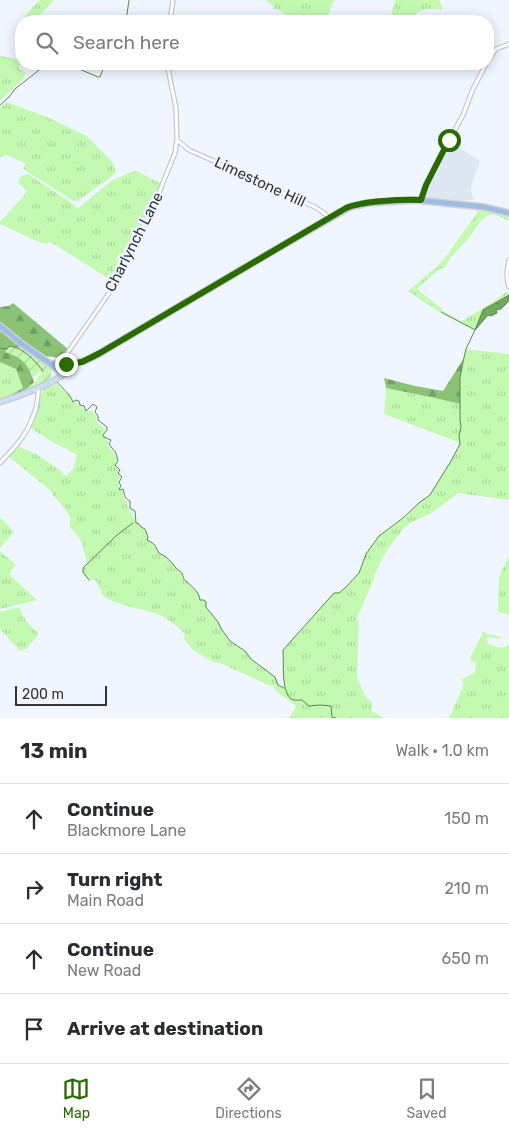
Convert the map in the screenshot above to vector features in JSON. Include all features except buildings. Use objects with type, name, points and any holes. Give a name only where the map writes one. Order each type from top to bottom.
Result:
[{"type":"main road","points":[[0,326],[26,348],[52,364],[63,368],[100,353],[346,208],[358,204],[421,200],[484,207],[509,213]]},
{"type":"main road","points":[[0,402],[56,379],[63,368]]},
{"type":"street","points":[[171,15],[173,0]]},
{"type":"street","points":[[494,53],[509,44]]},
{"type":"street","name":"Charlynch Lane","points":[[63,368],[66,354],[117,280],[164,183],[175,153],[177,139],[176,108],[168,70]]},
{"type":"street","points":[[421,200],[436,164],[463,115],[470,95],[483,70]]},
{"type":"street","name":"Limestone Hill","points":[[177,139],[189,150],[315,207],[329,218]]},
{"type":"street","points":[[175,153],[183,149],[189,150]]},
{"type":"street","points":[[509,260],[507,268],[507,283],[509,287]]},
{"type":"street","points":[[0,463],[18,443],[28,428],[36,406],[38,388]]},
{"type":"shaded area","points":[[450,142],[480,161],[472,183],[471,190],[474,200],[460,202],[427,198],[425,193]]},
{"type":"green space","points":[[39,0],[54,0],[40,15],[26,15]]},
{"type":"green space","points":[[334,0],[328,15],[286,15],[279,10],[273,9],[274,6],[266,1]]},
{"type":"green space","points":[[395,0],[439,0],[442,6],[442,10],[428,9],[419,11],[415,15],[391,15]]},
{"type":"green space","points":[[0,56],[15,59],[15,70],[26,72],[23,79],[0,101]]},
{"type":"green space","points":[[6,102],[45,116],[87,136],[113,163],[116,172],[78,201],[73,201],[28,172],[23,168],[26,164],[6,154],[0,158],[0,108]]},
{"type":"green space","points":[[135,170],[158,182],[160,187],[114,282],[49,241],[47,244],[41,243],[0,224],[27,192],[18,182],[21,176],[28,174],[73,204],[77,209],[111,181]]},
{"type":"green space","points":[[476,210],[509,218],[509,221],[492,215],[483,219],[445,267],[438,270],[417,289],[442,310],[461,321],[507,291],[509,295],[483,310],[475,330],[439,312],[408,291],[442,262],[477,213]]},
{"type":"green space","points":[[13,303],[68,349],[62,358],[44,356],[15,336],[0,322],[0,307],[9,306]]},
{"type":"green space","points":[[0,329],[22,348],[12,347],[17,356],[28,366],[34,382],[21,392],[5,398],[23,388],[16,369],[0,362]]},
{"type":"green space","points":[[10,346],[22,348],[51,367],[51,380],[24,391],[38,380],[37,378],[42,373],[40,371],[33,378],[22,361],[5,352]]},
{"type":"green space","points":[[466,349],[509,354],[509,500],[458,493],[430,514],[404,528],[388,549],[357,618],[359,622],[357,677],[365,696],[372,702],[372,711],[383,718],[290,718],[296,706],[276,691],[273,685],[270,686],[218,662],[215,663],[193,650],[184,639],[185,634],[163,617],[103,596],[97,582],[93,579],[89,582],[83,572],[83,568],[87,563],[81,540],[70,527],[70,517],[63,506],[52,492],[8,456],[18,446],[36,454],[66,476],[73,469],[77,455],[31,428],[43,390],[56,383],[66,393],[70,394],[73,402],[80,405],[85,411],[92,411],[96,416],[96,422],[106,430],[104,436],[108,441],[107,446],[115,454],[117,461],[115,465],[120,477],[118,481],[119,489],[124,492],[123,495],[135,519],[145,529],[148,537],[147,540],[154,544],[159,553],[181,571],[184,579],[197,592],[200,600],[206,602],[206,607],[230,641],[245,651],[251,659],[275,677],[278,685],[284,689],[283,650],[334,593],[346,587],[359,573],[366,554],[379,536],[403,519],[430,495],[460,445],[458,442],[384,414],[386,388],[460,404],[460,378]]},
{"type":"green space","points":[[464,358],[460,378],[460,404],[386,388],[384,378],[443,391]]},
{"type":"green space","points":[[0,362],[16,369],[23,388],[0,400]]},
{"type":"green space","points":[[0,517],[14,532],[0,548]]},
{"type":"green space","points":[[0,551],[16,565],[9,574],[37,600],[0,609]]},
{"type":"green space","points":[[509,555],[509,615],[498,612],[499,577]]},
{"type":"green space","points":[[19,607],[26,621],[39,634],[26,649],[20,651],[0,629],[0,612]]},
{"type":"green space","points":[[483,632],[500,636],[500,639],[488,637],[488,644],[502,648],[509,644],[509,718],[449,718],[463,687],[461,680],[475,672],[475,662],[473,663],[470,658]]},
{"type":"water","points":[[509,295],[508,302],[501,309],[496,310],[497,313],[491,316],[488,315],[475,330],[483,310]]},
{"type":"waterway","points":[[127,15],[129,0]]},
{"type":"waterway","points":[[0,105],[15,89],[39,70]]},
{"type":"waterway","points":[[82,70],[98,77],[100,77],[103,70]]},
{"type":"waterway","points":[[336,718],[332,717],[331,706],[309,706],[302,700],[290,698],[284,682],[283,650],[334,593],[339,593],[359,573],[366,554],[379,536],[430,495],[460,444],[460,378],[466,349],[475,330],[441,312]]},
{"type":"waterway","points":[[0,348],[6,349],[10,346],[21,350],[32,358],[43,371]]},
{"type":"waterway","points":[[57,382],[73,402],[79,401],[86,411],[93,404],[97,407],[95,412],[98,420],[107,427],[103,435],[111,440],[109,444],[116,453],[118,461],[115,465],[120,470],[118,473],[122,477],[119,482],[121,486],[119,489],[123,489],[130,501],[130,508],[135,511],[136,523],[145,529],[148,537],[147,540],[154,544],[159,553],[181,571],[184,579],[197,592],[200,600],[206,602],[206,607],[230,641],[245,651],[251,659],[275,677],[278,685],[284,688]]},
{"type":"waterway","points":[[89,580],[83,572],[83,568],[117,535],[133,523]]},
{"type":"route","points":[[66,364],[82,362],[100,353],[346,208],[362,204],[421,200],[426,185],[449,140]]}]
